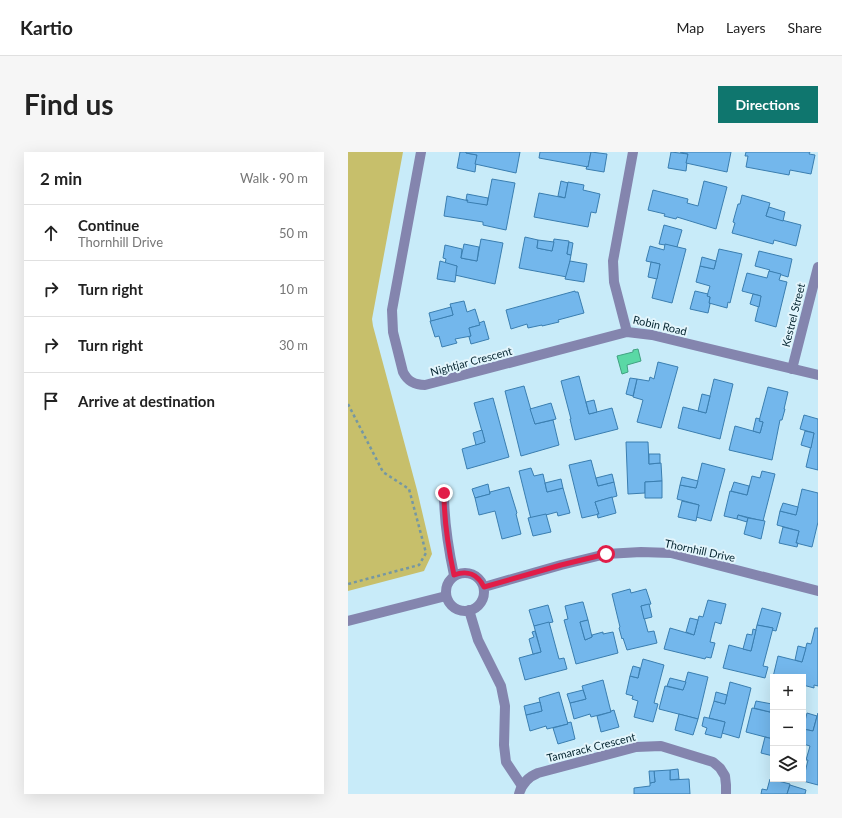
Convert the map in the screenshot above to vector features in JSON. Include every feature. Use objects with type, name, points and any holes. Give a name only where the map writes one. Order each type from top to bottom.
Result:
[{"type":"street","name":"Nightjar Crescent","points":[[421,152],[392,310],[395,344],[403,372],[409,381],[419,385],[425,385],[627,332]]},
{"type":"street","name":"Robin Road","points":[[633,152],[612,261],[614,282],[627,332],[652,335],[818,376]]},
{"type":"street","name":"Kestrel Street","points":[[792,369],[818,267]]},
{"type":"street","points":[[444,493],[446,534],[454,575]]},
{"type":"street","name":"Thornhill Drive","points":[[484,587],[606,554],[640,552],[671,553],[818,591]]},
{"type":"street","points":[[460,573],[472,574],[481,582],[484,587],[484,594],[478,606],[470,610],[459,610],[453,608],[448,603],[445,590],[454,575],[460,573]]},
{"type":"street","points":[[348,621],[446,596]]},
{"type":"street","points":[[470,610],[478,640],[501,686],[505,706],[504,745],[506,762],[520,790]]},
{"type":"street","name":"Tamarack Crescent","points":[[520,790],[532,776],[538,773],[636,747],[661,746],[713,762],[720,768],[724,776],[726,794]]},
{"type":"path","points":[[348,404],[383,472],[409,489],[426,553],[419,565],[348,584]]},
{"type":"shaded area","points":[[348,152],[403,152],[372,319],[417,490],[432,554],[424,571],[348,591]]},
{"type":"shaded area","points":[[638,349],[641,361],[627,365],[628,372],[622,374],[617,356],[633,352],[633,350]]},
{"type":"building","points":[[460,152],[477,155],[475,172],[457,168]]},
{"type":"building","points":[[466,152],[520,152],[516,173],[475,164],[477,155]]},
{"type":"building","points":[[540,152],[591,152],[588,167],[539,158]]},
{"type":"building","points":[[591,152],[607,154],[604,172],[586,169],[587,166],[588,167]]},
{"type":"building","points":[[671,152],[688,154],[686,171],[668,168]]},
{"type":"building","points":[[680,152],[731,152],[727,172],[686,163],[688,154]]},
{"type":"building","points":[[746,152],[810,152],[809,154],[815,155],[811,174],[790,170],[789,175],[746,167],[748,156],[745,156]]},
{"type":"building","points":[[492,179],[515,183],[506,230],[483,225],[483,222],[444,216],[447,196],[487,205]]},
{"type":"building","points":[[561,181],[568,183],[565,198],[558,196]]},
{"type":"building","points":[[704,181],[727,187],[716,229],[677,217],[676,219],[664,216],[665,214],[648,210],[653,190],[688,199],[687,203],[698,206]]},
{"type":"building","points":[[568,182],[584,185],[583,190],[600,194],[596,213],[591,212],[588,227],[534,217],[539,193],[565,198]]},
{"type":"building","points":[[467,194],[488,198],[487,205],[467,202]]},
{"type":"building","points":[[742,195],[770,203],[766,216],[801,225],[796,246],[774,240],[773,244],[732,233],[735,223],[733,222]]},
{"type":"building","points":[[769,207],[785,212],[783,221],[766,216]]},
{"type":"building","points":[[664,225],[682,230],[677,247],[659,244]]},
{"type":"building","points":[[525,237],[538,240],[537,248],[552,251],[554,239],[569,241],[567,254],[571,255],[567,277],[519,268]]},
{"type":"building","points":[[481,239],[503,243],[495,284],[455,275],[457,266],[445,264],[446,259],[443,258],[445,245],[462,249],[461,258],[477,261]]},
{"type":"building","points":[[538,240],[554,242],[552,251],[537,248]]},
{"type":"building","points":[[569,242],[573,243],[571,255],[567,254]]},
{"type":"building","points":[[464,244],[479,247],[477,261],[461,258]]},
{"type":"building","points":[[665,244],[686,249],[672,303],[652,298],[660,264],[646,261],[650,246],[664,250]]},
{"type":"building","points":[[719,249],[742,254],[730,303],[728,302],[727,308],[709,303],[710,297],[707,296],[710,286],[696,282],[700,266],[714,269]]},
{"type":"building","points":[[759,251],[792,259],[788,277],[755,266]]},
{"type":"building","points":[[702,257],[716,261],[714,269],[700,266]]},
{"type":"building","points":[[440,261],[457,266],[455,282],[437,279]]},
{"type":"building","points":[[570,261],[587,264],[584,282],[565,279]]},
{"type":"building","points":[[651,262],[660,264],[657,279],[648,277]]},
{"type":"building","points":[[769,271],[781,274],[779,280],[787,282],[776,327],[755,321],[761,296],[742,291],[747,273],[767,278]]},
{"type":"building","points":[[575,291],[578,292],[584,313],[558,320],[559,322],[542,326],[528,328],[527,324],[511,329],[506,310]]},
{"type":"building","points":[[695,291],[708,294],[707,296],[710,297],[708,313],[690,309]]},
{"type":"building","points":[[753,294],[761,296],[759,307],[750,304]]},
{"type":"building","points":[[464,301],[467,312],[475,309],[480,325],[469,328],[471,336],[455,339],[457,343],[442,347],[439,336],[435,337],[430,321],[453,315],[450,304]]},
{"type":"building","points":[[451,307],[453,315],[431,321],[429,313]]},
{"type":"building","points":[[484,321],[489,339],[471,344],[469,328],[480,325],[479,323]]},
{"type":"building","points":[[658,362],[678,367],[661,428],[637,422],[643,400],[633,397],[637,379],[649,381],[650,377],[654,379]]},
{"type":"building","points":[[579,376],[589,414],[612,408],[618,429],[575,440],[561,381]]},
{"type":"building","points":[[630,378],[637,379],[633,396],[626,394]]},
{"type":"building","points":[[714,379],[733,384],[720,439],[678,428],[683,407],[706,413]]},
{"type":"building","points":[[524,386],[535,424],[553,420],[559,445],[521,456],[505,391]]},
{"type":"building","points":[[768,387],[788,392],[782,420],[780,420],[772,460],[729,450],[735,426],[760,433],[763,422],[759,421]]},
{"type":"building","points":[[702,394],[710,396],[706,413],[698,411]]},
{"type":"building","points":[[493,398],[509,457],[467,469],[462,449],[485,442],[474,403]]},
{"type":"building","points":[[594,400],[597,412],[589,414],[586,402]]},
{"type":"building","points":[[551,403],[556,419],[535,424],[530,409]]},
{"type":"building","points":[[804,415],[818,419],[818,470],[806,467],[814,433],[800,429]]},
{"type":"building","points":[[756,418],[763,422],[760,433],[753,431]]},
{"type":"building","points":[[482,430],[485,442],[476,445],[473,433]]},
{"type":"building","points":[[805,431],[814,433],[811,448],[801,445]]},
{"type":"building","points":[[626,442],[648,442],[649,464],[661,463],[662,481],[645,482],[645,493],[628,494]]},
{"type":"building","points":[[649,454],[660,454],[660,463],[649,464]]},
{"type":"building","points":[[591,460],[598,486],[614,482],[617,496],[595,502],[599,514],[582,518],[569,465]]},
{"type":"building","points":[[702,463],[725,469],[711,521],[696,517],[699,505],[677,499],[680,485],[696,488]]},
{"type":"building","points":[[531,468],[534,476],[543,474],[547,492],[563,488],[570,513],[558,516],[557,512],[531,519],[519,471]]},
{"type":"building","points":[[762,471],[775,474],[763,521],[738,515],[737,519],[724,516],[730,491],[747,495],[752,476],[760,478]]},
{"type":"building","points":[[612,474],[614,482],[598,486],[596,478]]},
{"type":"building","points":[[682,477],[698,481],[696,488],[680,485]]},
{"type":"building","points":[[561,479],[563,488],[547,492],[545,483]]},
{"type":"building","points":[[662,481],[662,498],[645,498],[645,482]]},
{"type":"building","points":[[734,482],[749,486],[747,495],[731,491]]},
{"type":"building","points":[[488,484],[490,494],[475,498],[472,489]]},
{"type":"building","points":[[509,487],[517,513],[521,534],[502,539],[495,511],[479,515],[475,498]]},
{"type":"building","points":[[802,489],[818,493],[818,522],[812,547],[796,543],[799,531],[777,525],[780,511],[796,515]]},
{"type":"building","points":[[612,497],[616,513],[598,518],[597,514],[599,514],[595,502]]},
{"type":"building","points":[[682,501],[699,505],[696,521],[678,517]]},
{"type":"building","points":[[783,503],[798,507],[796,515],[780,511]]},
{"type":"building","points":[[546,514],[551,532],[533,536],[528,518]]},
{"type":"building","points":[[738,515],[748,518],[747,522],[737,519]]},
{"type":"building","points":[[748,518],[765,521],[761,539],[744,534]]},
{"type":"building","points":[[783,527],[799,531],[796,543],[798,543],[797,547],[779,543]]},
{"type":"building","points":[[630,589],[631,593],[646,589],[651,604],[641,606],[648,632],[654,631],[657,643],[627,650],[619,628],[612,594]]},
{"type":"building","points":[[708,600],[726,604],[721,624],[715,622],[710,642],[715,643],[711,658],[706,657],[705,659],[664,649],[670,628],[694,635],[699,616],[703,617]]},
{"type":"building","points":[[583,602],[588,620],[580,622],[585,640],[592,637],[592,635],[603,632],[603,634],[613,632],[618,653],[576,664],[564,620],[568,619],[565,606]]},
{"type":"building","points":[[649,604],[652,617],[644,619],[641,606]]},
{"type":"building","points":[[548,605],[553,622],[534,626],[529,610]]},
{"type":"building","points":[[762,608],[781,613],[776,631],[772,630],[773,628],[757,625]]},
{"type":"building","points":[[690,618],[698,620],[694,635],[686,632]]},
{"type":"building","points":[[588,620],[592,637],[585,640],[580,622]]},
{"type":"building","points":[[549,622],[559,659],[564,658],[567,669],[525,680],[519,658],[541,652],[534,626]]},
{"type":"building","points":[[757,625],[773,628],[763,666],[768,667],[765,678],[723,668],[729,645],[751,651]]},
{"type":"building","points":[[815,628],[818,628],[818,686],[814,685],[814,688],[806,686],[806,674],[774,674],[778,656],[802,662],[807,643],[811,644]]},
{"type":"building","points":[[753,629],[756,630],[751,651],[743,649],[747,634],[752,635]]},
{"type":"building","points":[[535,631],[541,652],[533,654],[529,639],[534,637],[532,632]]},
{"type":"building","points":[[798,646],[806,648],[802,662],[795,660]]},
{"type":"building","points":[[643,659],[664,665],[654,703],[658,704],[653,722],[634,717],[638,701],[632,699],[633,696],[626,694],[630,676],[638,678]]},
{"type":"building","points":[[633,666],[640,668],[638,678],[630,676]]},
{"type":"building","points":[[688,672],[708,677],[698,719],[659,709],[665,686],[683,690]]},
{"type":"building","points":[[670,678],[686,682],[683,690],[667,686]]},
{"type":"building","points":[[603,680],[611,712],[591,717],[590,714],[574,719],[570,703],[586,699],[582,686]]},
{"type":"building","points":[[730,682],[751,688],[739,738],[722,733],[725,722],[709,718],[714,701],[725,704]]},
{"type":"building","points":[[583,690],[586,699],[570,703],[567,694]]},
{"type":"building","points":[[559,692],[568,724],[547,729],[546,726],[530,731],[526,715],[542,711],[539,698]]},
{"type":"building","points":[[716,692],[727,695],[725,704],[714,701]]},
{"type":"building","points":[[756,701],[770,704],[770,712],[754,708]]},
{"type":"building","points":[[540,702],[542,711],[526,715],[524,706]]},
{"type":"building","points":[[752,708],[770,712],[770,738],[746,732]]},
{"type":"building","points":[[614,710],[619,727],[601,732],[597,716]]},
{"type":"building","points":[[807,713],[817,716],[813,731],[806,730]]},
{"type":"building","points":[[818,713],[818,785],[806,782],[806,768],[808,760],[806,760],[810,746],[806,745],[806,730],[813,731]]},
{"type":"building","points":[[679,714],[698,719],[693,735],[675,730]]},
{"type":"building","points":[[704,717],[725,722],[721,738],[705,734],[707,728],[702,726]]},
{"type":"building","points":[[571,722],[575,739],[558,744],[553,728]]},
{"type":"building","points":[[765,737],[770,738],[770,755],[761,753]]},
{"type":"building","points":[[678,769],[679,779],[670,780],[670,770]]},
{"type":"building","points":[[670,770],[670,780],[689,779],[690,794],[634,794],[634,788],[650,786],[650,783],[655,782],[654,771]]},
{"type":"building","points":[[649,771],[654,771],[655,782],[650,783]]},
{"type":"building","points":[[770,779],[770,782],[790,784],[787,794],[761,794],[762,789],[767,790]]},
{"type":"building","points":[[790,785],[806,790],[805,794],[787,794]]},
{"type":"route","points":[[444,493],[444,516],[454,575],[466,572],[472,574],[477,577],[484,587],[606,554]]}]
